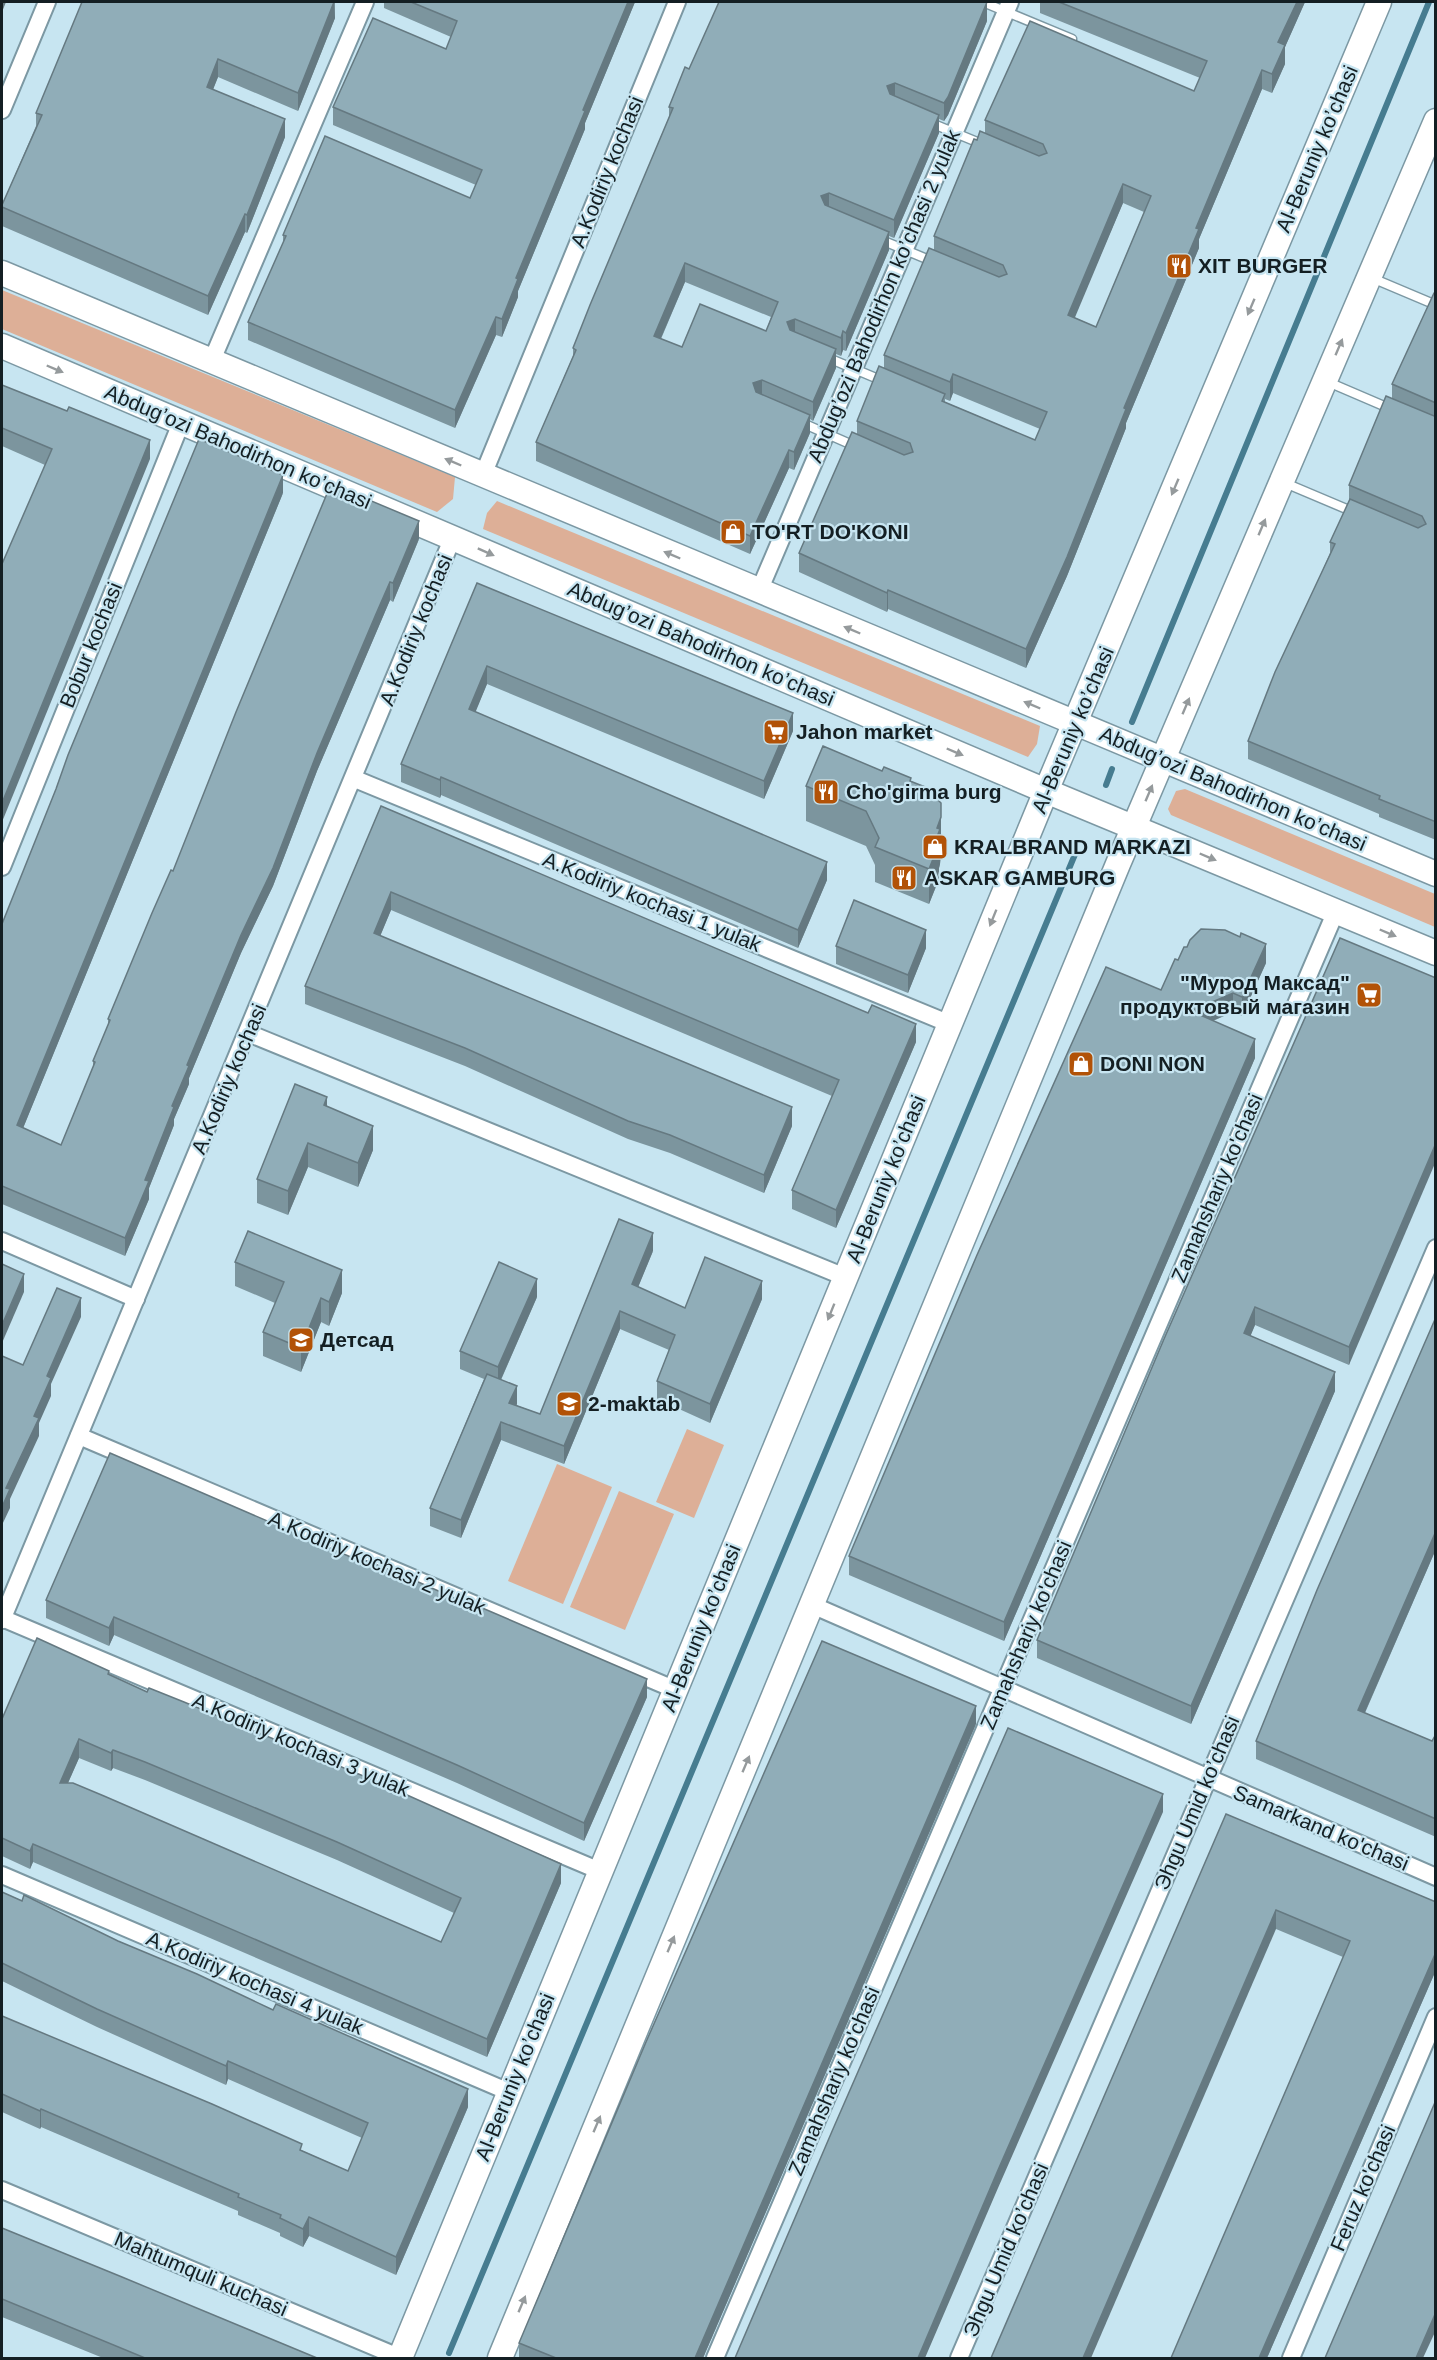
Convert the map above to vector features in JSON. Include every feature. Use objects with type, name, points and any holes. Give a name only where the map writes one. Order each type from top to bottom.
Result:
[{"type":"main road","name":"Al-Beruniy ko’chasi","points":[[400,2358],[1046,791],[1379,2]]},
{"type":"main road","points":[[500,2358],[1163,760],[1369,277],[1424,160],[1436,121]]},
{"type":"main road","name":"Abdug’ozi Bahodirhon ko’chasi","points":[[2,273],[1436,874]]},
{"type":"main road","name":"Abdug’ozi Bahodirhon ko’chasi","points":[[2,346],[1046,791],[1436,953]]},
{"type":"street","points":[[2,110],[47,2]]},
{"type":"street","points":[[212,360],[365,2]]},
{"type":"street","name":"A.Kodiriy kochasi","points":[[483,475],[677,2]]},
{"type":"street","name":"Abdug’ozi Bahodirhon ko’chasi 2 yulak","points":[[759,591],[1008,6]]},
{"type":"street","name":"Bobur kochasi","points":[[2,867],[181,423]]},
{"type":"street","name":"A.Kodiriy kochasi","points":[[2,1619],[354,780],[453,537]]},
{"type":"street","name":"A.Kodiriy kochasi 1 yulak","points":[[354,780],[950,1024]]},
{"type":"street","name":"Zamahshariy ko'chasi","points":[[715,2358],[1336,911]]},
{"type":"street","points":[[248,1034],[845,1277]]},
{"type":"street","points":[[2,1241],[136,1299]]},
{"type":"street","name":"Эhgu Umid ko’chasi","points":[[959,2358],[1436,1248]]},
{"type":"street","name":"A.Kodiriy kochasi 2 yulak","points":[[79,1436],[676,1690]]},
{"type":"street","name":"Samarkand ko'chasi","points":[[812,1605],[1208,1780],[1436,1877]]},
{"type":"street","name":"A.Kodiriy kochasi 3 yulak","points":[[2,1619],[600,1871]]},
{"type":"street","name":"A.Kodiriy kochasi 4 yulak","points":[[2,1875],[509,2092]]},
{"type":"street","name":"Feruz ko'chasi","points":[[1292,2358],[1436,2017]]},
{"type":"street","name":"Mahtumquli kuchasi","points":[[2,2190],[400,2358]]},
{"type":"lane","points":[[983,2],[1008,6],[1081,43]]},
{"type":"lane","points":[[923,120],[987,146]]},
{"type":"lane","points":[[871,236],[947,268]]},
{"type":"lane","points":[[1369,277],[1436,306]]},
{"type":"lane","points":[[813,352],[896,386]]},
{"type":"lane","points":[[1325,380],[1405,415]]},
{"type":"lane","points":[[788,417],[867,451]]},
{"type":"lane","points":[[1282,481],[1367,517]]},
{"type":"shaded area","points":[[2,290],[455,477],[453,499],[437,512],[2,329]]},
{"type":"shaded area","points":[[497,501],[1040,726],[1037,744],[1028,757],[483,529],[487,513]]},
{"type":"shaded area","points":[[1185,789],[1435,894],[1435,927],[1171,815],[1168,809],[1176,791]]},
{"type":"shaded area","points":[[687,1429],[724,1445],[694,1518],[656,1502]]},
{"type":"shaded area","points":[[557,1464],[612,1487],[563,1604],[508,1581]]},
{"type":"shaded area","points":[[619,1491],[674,1514],[625,1630],[570,1607]]},
{"type":"building","points":[[82,2],[334,2],[298,93],[218,59],[207,87],[285,119],[247,215],[245,214],[208,296],[2,207],[42,115],[36,113]]},
{"type":"building","points":[[411,2],[628,2],[516,278],[518,279],[502,319],[496,317],[455,410],[248,322],[286,236],[283,235],[325,136],[470,198],[482,170],[333,107],[373,18],[446,49],[457,21]]},
{"type":"building","points":[[719,2],[987,2],[944,103],[895,83],[887,86],[890,94],[939,115],[894,220],[829,193],[821,196],[825,205],[889,232],[846,333],[843,331],[841,338],[795,319],[787,322],[790,330],[836,349],[813,402],[762,380],[753,383],[756,392],[810,415],[794,452],[789,450],[750,536],[536,442],[576,350],[573,348],[590,305],[673,108],[669,107],[685,67],[689,69]],"holes":[[[685,263],[778,302],[766,331],[700,304],[682,347],[654,336]]]},
{"type":"building","points":[[1059,2],[1297,2],[1278,42],[1285,45],[1272,74],[1262,70],[1196,228],[1199,229],[1124,408],[1126,409],[1067,557],[1026,649],[888,590],[887,593],[799,553],[852,432],[904,455],[913,452],[910,443],[857,421],[879,366],[945,394],[942,401],[1035,440],[1047,412],[953,374],[950,382],[884,355],[929,248],[999,277],[1007,274],[1003,265],[934,236],[974,139],[977,140],[980,131],[1039,156],[1047,153],[1043,144],[985,120],[1030,21],[1194,91],[1207,61]],"holes":[[[1123,184],[1151,196],[1096,327],[1068,315]]]},
{"type":"building","points":[[1436,292],[1436,403],[1392,384]]},
{"type":"building","points":[[2,385],[67,411],[69,407],[150,440],[2,803],[2,564],[52,449],[2,428]]},
{"type":"building","points":[[1386,396],[1436,415],[1436,822],[1248,741],[1275,672],[1335,544],[1330,542],[1350,499],[1418,528],[1426,524],[1422,516],[1349,485]]},
{"type":"building","points":[[199,439],[283,475],[17,1125],[61,1145],[95,1062],[93,1061],[110,1020],[108,1019],[152,913],[171,870],[173,871],[331,484],[419,521],[393,583],[390,582],[376,614],[317,753],[273,868],[241,935],[187,1065],[189,1066],[145,1180],[149,1181],[125,1238],[2,1186],[2,924],[68,755]]},
{"type":"building","points":[[477,583],[793,713],[764,781],[487,666],[469,709],[827,862],[798,930],[441,777],[440,780],[401,764]]},
{"type":"building","points":[[823,746],[882,771],[884,767],[911,778],[910,781],[925,787],[941,803],[941,817],[937,828],[940,829],[935,842],[939,844],[929,869],[875,847],[879,838],[866,811],[806,786]]},
{"type":"building","points":[[381,806],[868,1013],[872,1005],[916,1024],[836,1210],[792,1190],[839,1080],[391,892],[374,933],[792,1107],[764,1175],[670,1135],[628,1121],[465,1048],[305,986]]},
{"type":"building","points":[[854,900],[926,930],[908,975],[836,946]]},
{"type":"building","points":[[1201,929],[1225,930],[1240,937],[1241,933],[1266,944],[1242,997],[1233,993],[1191,1011],[1255,1039],[1004,1622],[849,1556],[977,1255],[1106,967],[1161,990],[1175,959],[1178,960],[1184,947],[1187,947],[1190,940]]},
{"type":"building","points":[[1340,938],[1436,978],[1436,1143],[1349,1347],[1255,1307],[1244,1333],[1335,1372],[1191,1706],[1037,1640],[1164,1339]]},
{"type":"building","points":[[295,1084],[327,1097],[324,1105],[373,1126],[358,1163],[308,1143],[288,1191],[257,1179]]},
{"type":"building","points":[[619,1219],[653,1233],[632,1284],[685,1308],[705,1257],[762,1281],[710,1404],[657,1381],[675,1335],[620,1311],[564,1446],[501,1422],[461,1520],[430,1508],[487,1374],[517,1386],[509,1403],[540,1414]]},
{"type":"building","points":[[248,1231],[342,1270],[329,1302],[321,1298],[301,1348],[263,1332],[284,1282],[235,1262]]},
{"type":"building","points":[[499,1262],[537,1279],[498,1367],[460,1351]]},
{"type":"building","points":[[2,1264],[24,1274],[2,1325]]},
{"type":"building","points":[[57,1288],[81,1298],[47,1376],[51,1378],[34,1416],[39,1418],[6,1488],[10,1489],[2,1507],[2,1356],[23,1365]]},
{"type":"building","points":[[1436,1317],[1436,1531],[1358,1710],[1432,1741],[1436,1734],[1436,1819],[1256,1741],[1317,1590]]},
{"type":"building","points":[[110,1453],[353,1558],[354,1556],[398,1573],[647,1679],[584,1823],[457,1765],[114,1617],[109,1628],[46,1600]]},
{"type":"building","points":[[37,1638],[109,1671],[108,1674],[147,1692],[149,1688],[378,1782],[561,1864],[487,2039],[33,1844],[30,1851],[2,1838],[2,1719]],"holes":[[[79,1739],[111,1753],[113,1750],[145,1762],[337,1842],[461,1898],[441,1942],[73,1783],[60,1783]]]},
{"type":"building","points":[[822,1641],[976,1706],[695,2358],[556,2358],[519,2343],[646,2042]]},
{"type":"building","points":[[1008,1728],[1163,1794],[918,2358],[735,2358],[833,2129]]},
{"type":"building","points":[[1226,1814],[1436,1902],[1436,1952],[1259,2358],[1171,2358],[1350,1941],[1276,1910],[1083,2358],[991,2358]]},
{"type":"building","points":[[2,1892],[22,1901],[24,1895],[118,1941],[197,1974],[273,2010],[276,2004],[468,2089],[396,2257],[309,2217],[303,2229],[280,2218],[281,2215],[238,2197],[239,2194],[2,2094],[2,2016],[302,2144],[300,2150],[348,2171],[368,2123],[228,2061],[226,2066],[97,2009],[2,1963]]},
{"type":"building","points":[[1436,2100],[1436,2312],[1416,2358],[1325,2358]]},
{"type":"building","points":[[2,2228],[317,2358],[145,2358],[2,2299]]},
{"type":"waterway","points":[[1132,722],[1429,2]]},
{"type":"waterway","points":[[1106,785],[1112,769]]},
{"type":"waterway","points":[[449,2353],[1076,852]]},
{"type":"place","name":"XIT BURGER","points":[[1179,266]]},
{"type":"place","name":"TO'RT DO'KONI","points":[[733,532]]},
{"type":"place","name":"Jahon market","points":[[776,732]]},
{"type":"place","name":"Cho'girma burg","points":[[826,792]]},
{"type":"place","name":"KRALBRAND MARKAZI","points":[[935,847]]},
{"type":"place","name":"ASKAR GAMBURG","points":[[904,878]]},
{"type":"place","name":"\"Мурод Максад\" продуктовый магазин","points":[[1369,995]]},
{"type":"place","name":"DONI NON","points":[[1081,1064]]},
{"type":"place","name":"Детсад","points":[[301,1340]]},
{"type":"place","name":"2-maktab","points":[[569,1404]]}]
